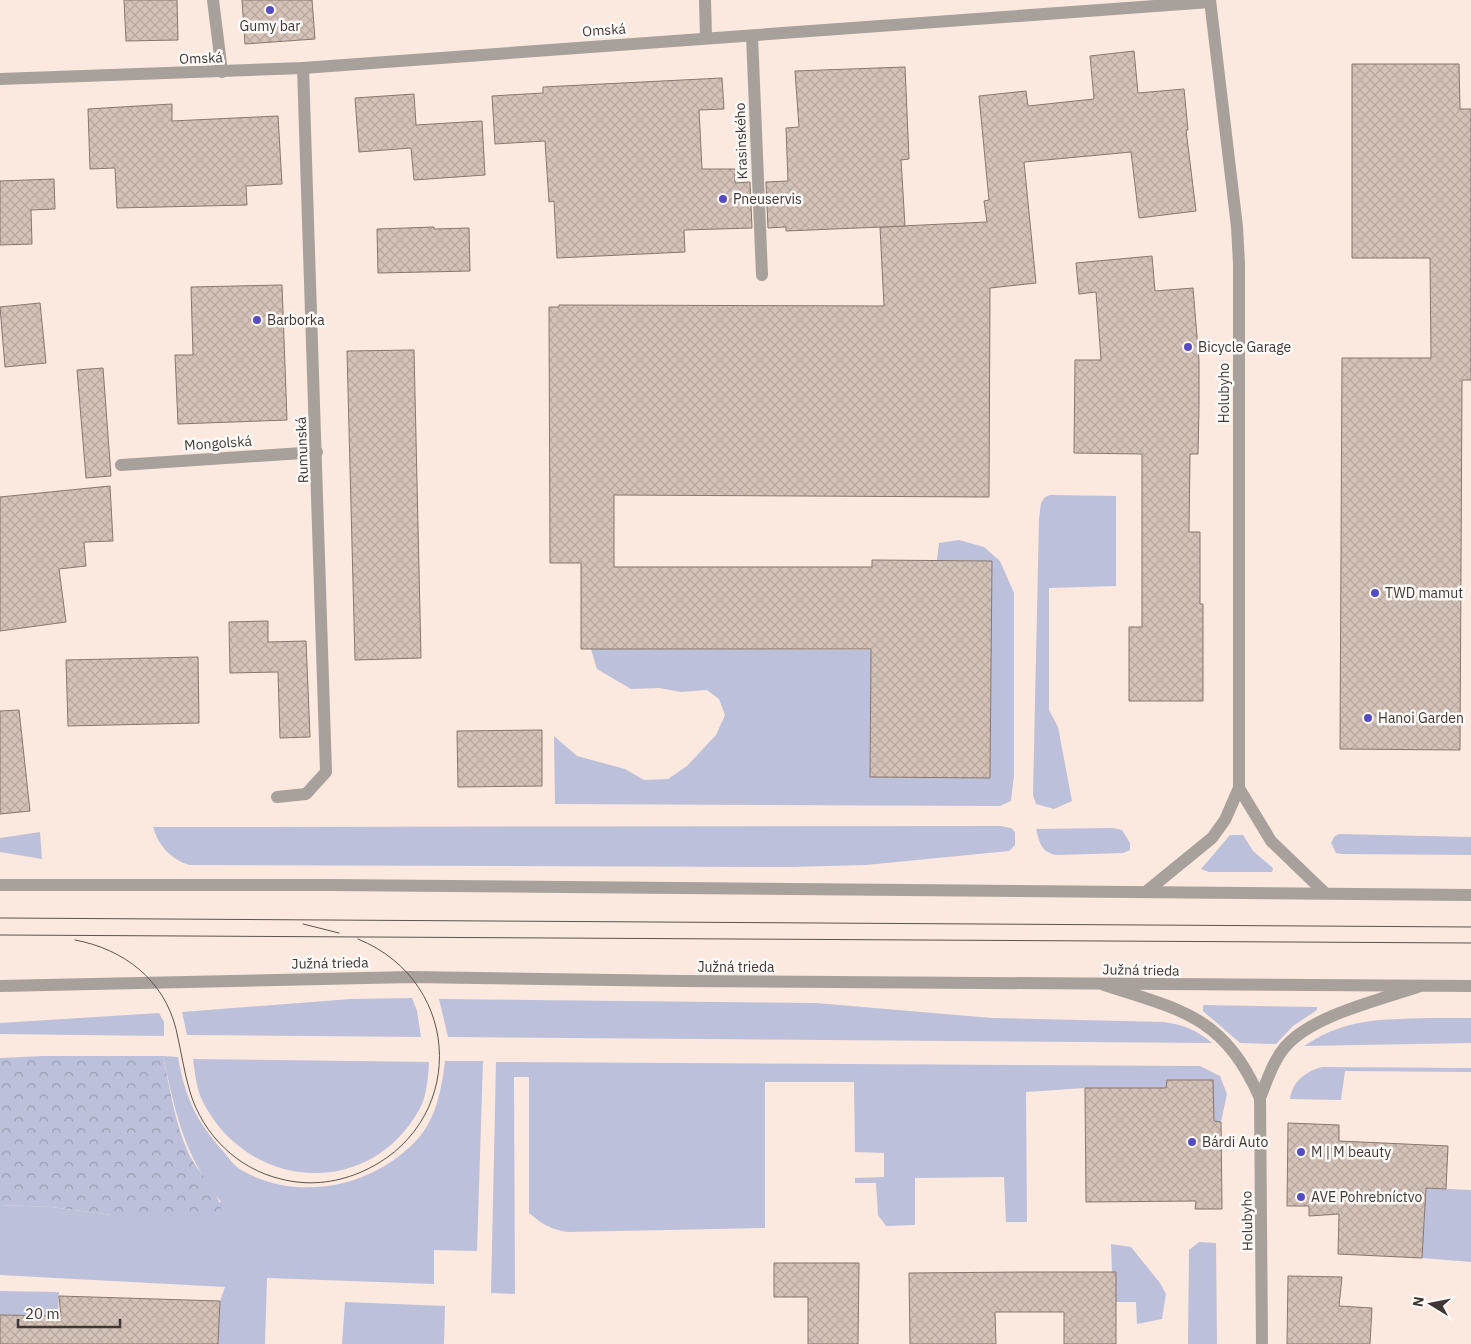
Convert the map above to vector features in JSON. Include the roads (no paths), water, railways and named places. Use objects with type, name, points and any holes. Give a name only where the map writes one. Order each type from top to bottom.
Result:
[{"type":"street","points":[[213,0],[222,72]]},
{"type":"street","points":[[705,0],[706,37]]},
{"type":"street","name":"Omská","points":[[0,79],[303,68],[1210,1]]},
{"type":"street","name":"Holubyho","points":[[1210,1],[1237,227],[1239,264],[1239,788]]},
{"type":"street","name":"Krasinského","points":[[752,36],[762,275]]},
{"type":"street","name":"Rumunská","points":[[277,797],[306,794],[326,772],[303,68]]},
{"type":"street","name":"Mongolská","points":[[121,465],[317,452]]},
{"type":"street","points":[[1147,891],[1212,838],[1225,820],[1239,788]]},
{"type":"street","points":[[1239,788],[1271,841],[1325,894]]},
{"type":"street","points":[[0,885],[328,885],[1471,895]]},
{"type":"street","name":"Južná trieda","points":[[0,986],[411,977],[1471,986]]},
{"type":"street","points":[[1100,984],[1185,1011],[1207,1024],[1229,1045],[1245,1066],[1260,1098]]},
{"type":"street","points":[[1260,1098],[1279,1056],[1299,1034],[1328,1018],[1422,986]]},
{"type":"street","name":"Holubyho","points":[[1260,1098],[1262,1344]]},
{"type":"tram line","points":[[0,918],[1471,927]]},
{"type":"tram line","points":[[303,924],[339,933]]},
{"type":"tram line","points":[[0,935],[1471,943]]},
{"type":"tram line","points":[[75,940],[93,944],[125,959],[152,982],[170,1011],[176,1029],[190,1092],[196,1108],[213,1136],[224,1148],[250,1167],[265,1174],[291,1181],[311,1183],[340,1179],[359,1173],[394,1152],[420,1124],[435,1091],[440,1056],[434,1021],[419,988],[393,960],[358,939]]},
{"type":"place","name":"Gumy bar","points":[[270,10]]},
{"type":"place","name":"Pneuservis","points":[[723,199]]},
{"type":"place","name":"Barborka","points":[[257,320]]},
{"type":"place","name":"Bicycle Garage","points":[[1188,347]]},
{"type":"place","name":"TWD mamut","points":[[1375,593]]},
{"type":"place","name":"Hanoi Garden","points":[[1368,718]]},
{"type":"place","name":"Bárdi Auto","points":[[1192,1142]]},
{"type":"place","name":"M | M beauty","points":[[1301,1152]]},
{"type":"place","name":"AVE Pohrebníctvo","points":[[1301,1197]]}]
